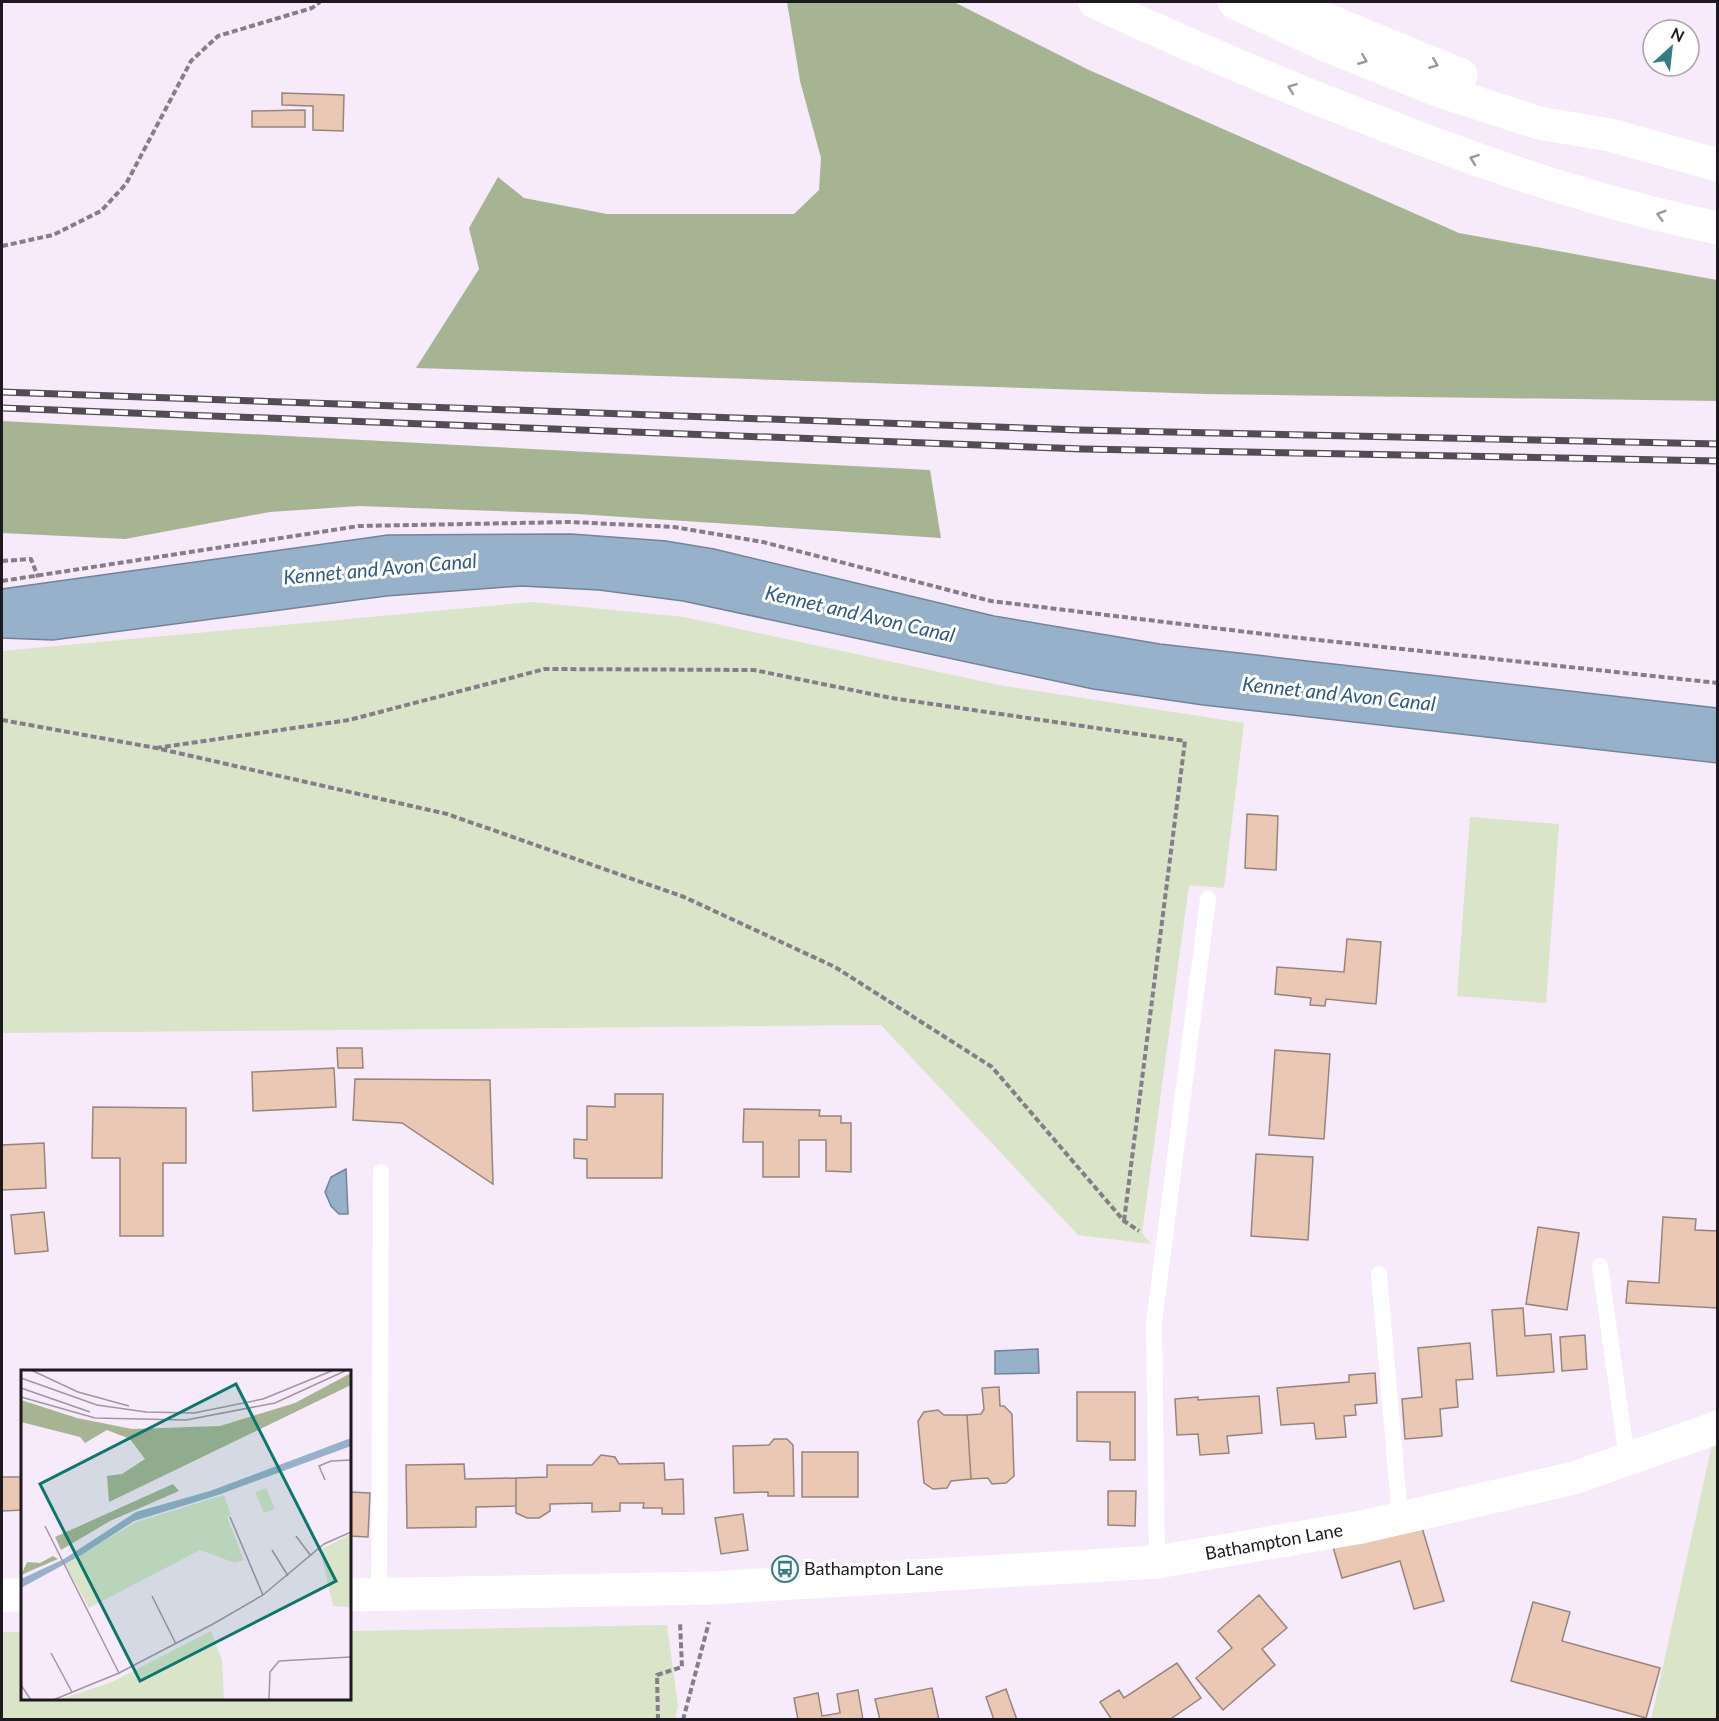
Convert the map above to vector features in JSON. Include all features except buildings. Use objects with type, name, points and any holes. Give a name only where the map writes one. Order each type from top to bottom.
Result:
[{"type":"main road","points":[[1095,2],[1243,69],[1475,160],[1682,221],[1718,228]]},
{"type":"main road","points":[[1100,2],[1131,19]]},
{"type":"main road","points":[[1234,2],[1323,44],[1437,90],[1539,123],[1610,135],[1718,165]]},
{"type":"main road","points":[[1283,2],[1610,135]]},
{"type":"main road","name":"Bathampton Lane","points":[[364,1594],[679,1596],[838,1582],[1157,1562],[1400,1518],[1574,1478],[1718,1427]]},
{"type":"main road","points":[[2,1595],[21,1595]]},
{"type":"lane","points":[[1157,1562],[1154,1323],[1162,1244],[1208,899]]},
{"type":"lane","points":[[364,1594],[381,1172]]},
{"type":"lane","points":[[1600,1266],[1627,1459]]},
{"type":"lane","points":[[1378,1274],[1400,1518]]},
{"type":"path","points":[[2,246],[53,235],[102,211],[126,184],[191,61],[218,36],[312,8],[320,2]]},
{"type":"path","points":[[2,581],[359,526],[571,522],[674,527],[763,542],[991,602],[1718,683]]},
{"type":"path","points":[[2,561],[32,559],[38,577]]},
{"type":"path","points":[[156,748],[349,720],[545,669],[754,670],[891,698],[1185,741],[1124,1221]]},
{"type":"path","points":[[2,720],[156,748],[447,814],[684,897],[835,967],[992,1067],[1124,1221],[1162,1244]]},
{"type":"path","points":[[658,1719],[657,1675],[682,1667],[679,1596]]},
{"type":"path","points":[[679,1596],[710,1618],[683,1719]]},
{"type":"green space","points":[[787,2],[954,2],[1089,70],[1459,233],[1717,280],[1717,401],[1206,394],[416,368],[479,269],[469,228],[498,177],[524,198],[607,214],[794,214],[819,190],[821,158],[800,81]]},
{"type":"green space","points":[[2,421],[930,470],[941,538],[577,514],[359,506],[270,512],[125,539],[2,533]]},
{"type":"green space","points":[[532,602],[684,617],[999,685],[1244,723],[1224,888],[1189,885],[1142,1233],[1151,1244],[1078,1235],[881,1025],[2,1033],[2,651]]},
{"type":"green space","points":[[1470,817],[1559,824],[1546,1003],[1457,996]]},
{"type":"green space","points":[[1717,1444],[1717,1719],[1651,1720],[1712,1445]]},
{"type":"green space","points":[[667,1625],[678,1706],[675,1719],[2,1719],[2,1632],[21,1632],[21,1700],[351,1700],[351,1631]]},
{"type":"water","name":"Kennet and Avon Canal","points":[[571,534],[666,541],[714,549],[994,616],[1160,644],[1717,708],[1717,763],[1203,705],[1093,689],[683,601],[599,590],[521,586],[386,596],[53,640],[2,638],[2,589],[388,535]]},
{"type":"water","points":[[346,1169],[348,1214],[339,1214],[331,1206],[325,1192],[331,1177]]},
{"type":"water","points":[[1038,1349],[1039,1373],[995,1374],[995,1351]]},
{"type":"railway","points":[[2,392],[1079,430],[1718,444]]},
{"type":"railway","points":[[2,408],[1083,449],[1718,461]]},
{"type":"place","name":"Bathampton Lane","points":[[785,1569]]}]
